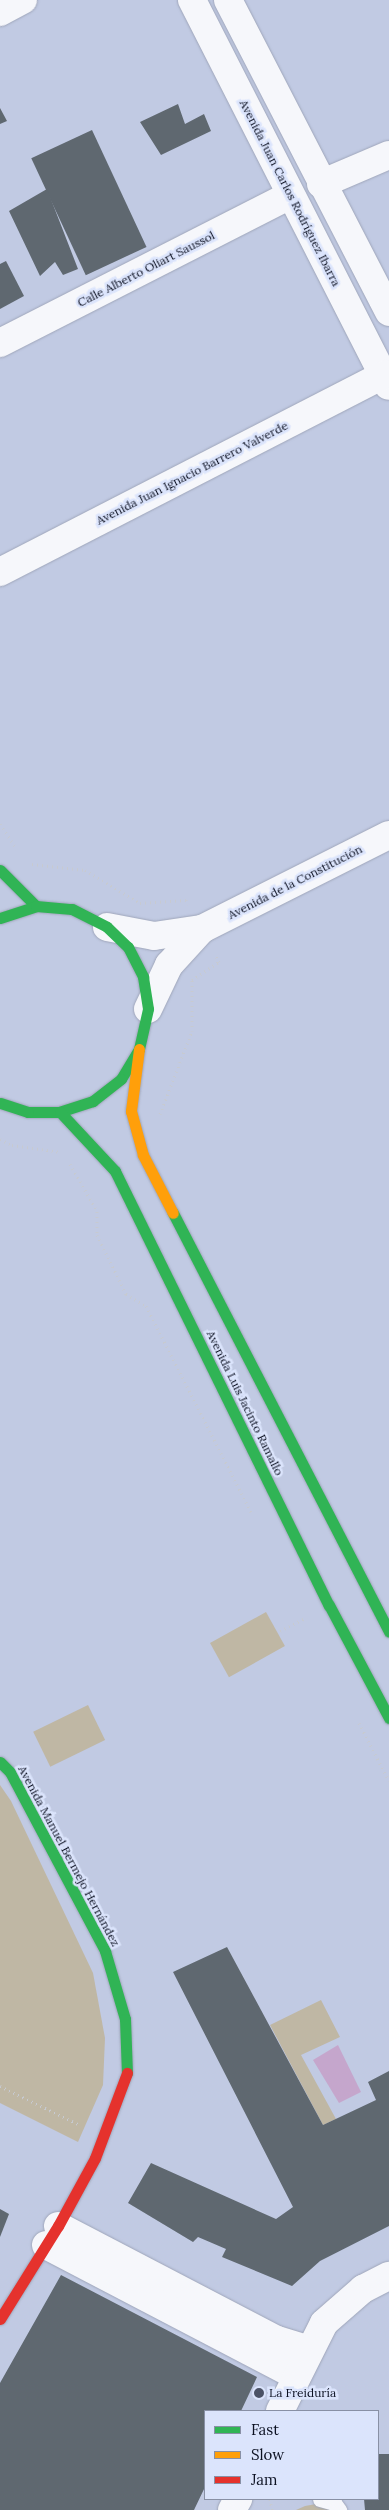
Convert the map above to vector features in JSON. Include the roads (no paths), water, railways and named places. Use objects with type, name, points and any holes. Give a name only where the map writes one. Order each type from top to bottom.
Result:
[{"type":"main road","points":[[0,870],[36,906]]},
{"type":"main road","points":[[0,918],[36,906],[72,909],[107,926],[128,947],[143,977],[148,1009]]},
{"type":"main road","name":"Avenida Luis Jacinto Ramallo","points":[[148,1009],[131,1111],[143,1155],[389,1632]]},
{"type":"main road","points":[[0,1103],[28,1112],[60,1112],[93,1100],[114,1084],[140,1049]]},
{"type":"main road","name":"Avenida Luis Jacinto Ramallo","points":[[60,1112],[114,1171],[389,1718]]},
{"type":"main road","name":"Avenida Manuel Bermejo Hernández","points":[[0,1762],[10,1772],[105,1951],[125,2020],[127,2079],[104,2135],[52,2235],[2,2313]]},
{"type":"street","points":[[0,12],[23,0]]},
{"type":"street","name":"Avenida Juan Carlos Rodríguez Ibarra","points":[[192,0],[386,380]]},
{"type":"street","points":[[228,0],[321,184],[389,312]]},
{"type":"street","points":[[321,184],[389,155]]},
{"type":"street","name":"Calle Alberto Oliart Saussol","points":[[0,344],[291,195]]},
{"type":"street","name":"Avenida Juan Ignacio Barrero Valverde","points":[[0,572],[386,380]]},
{"type":"street","name":"Avenida de la Constitución","points":[[107,926],[154,936],[202,929],[389,835]]},
{"type":"street","name":"Avenida de la Constitución","points":[[148,1009],[169,965],[202,929]]},
{"type":"street","points":[[52,2235],[277,2340],[309,2350]]},
{"type":"street","points":[[52,2235],[297,2376]]},
{"type":"street","points":[[280,2410],[324,2323],[363,2289],[389,2276]]},
{"type":"lane","points":[[324,2500],[334,2503],[339,2510]]},
{"type":"place","name":"La Freiduría","points":[[259,2393]]}]
